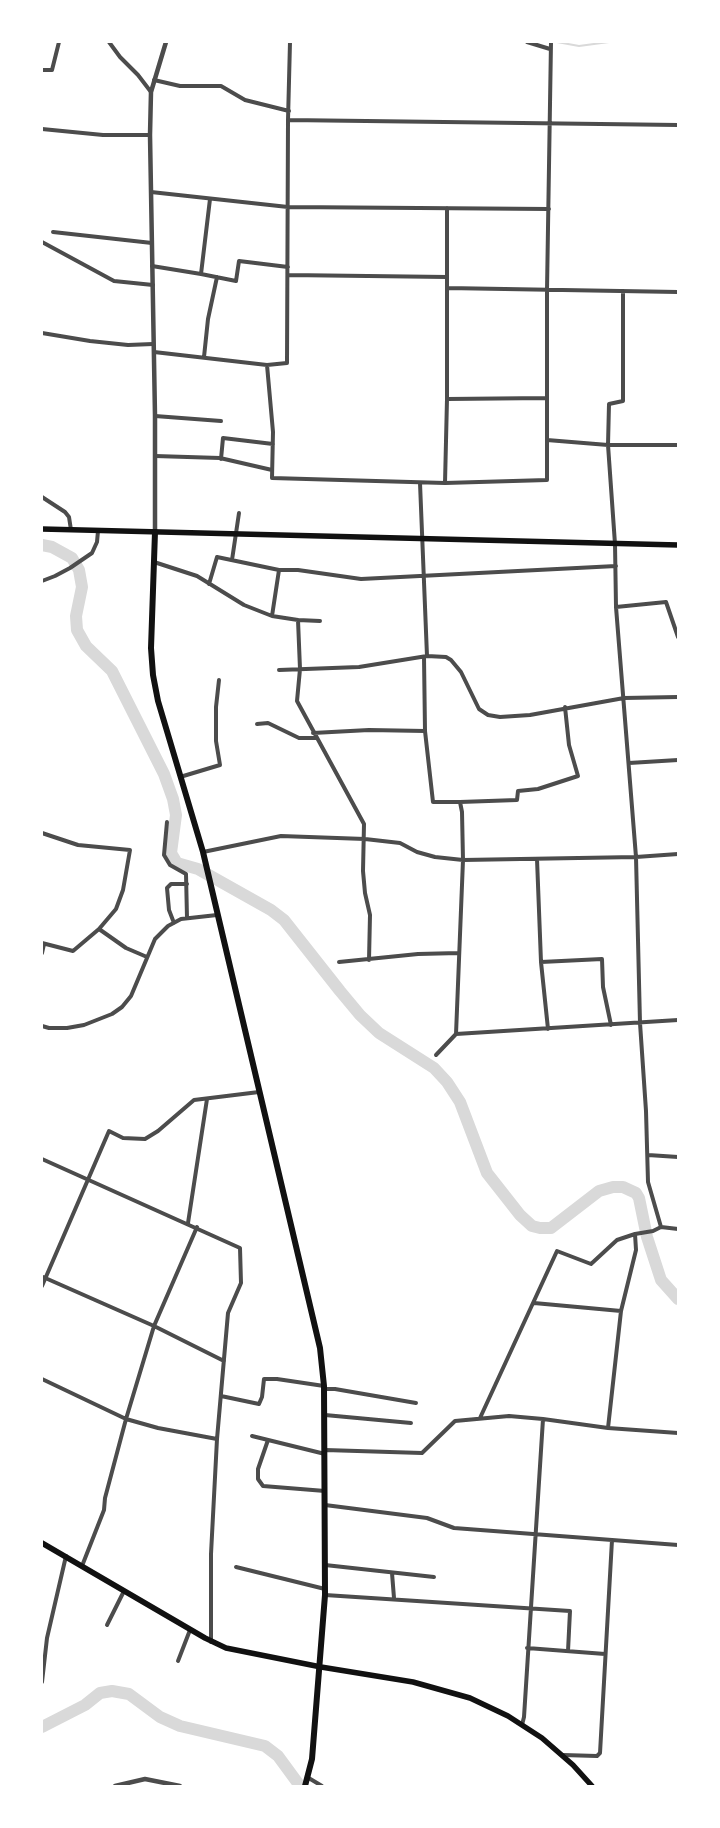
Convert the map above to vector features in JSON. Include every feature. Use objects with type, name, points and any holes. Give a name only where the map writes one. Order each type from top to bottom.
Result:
[{"type":"main road","points":[[42,529],[423,540],[678,545]]},
{"type":"main road","points":[[155,532],[151,648],[153,675],[158,701],[203,852],[320,1348],[325,1415],[325,1592],[321,1667],[312,1759],[305,1785]]},
{"type":"main road","points":[[43,1545],[66,1556],[211,1642],[235,1650],[321,1667],[412,1682],[452,1692],[490,1707],[542,1738],[563,1755],[592,1786]]},
{"type":"street","points":[[42,70],[52,70],[58,42]]},
{"type":"street","points":[[109,42],[120,57],[138,75],[151,92]]},
{"type":"street","points":[[155,532],[156,456],[150,135],[151,92],[166,42]]},
{"type":"street","points":[[154,352],[267,365],[287,363],[288,111],[290,42]]},
{"type":"street","points":[[527,42],[550,49]]},
{"type":"street","points":[[267,365],[273,444],[272,478],[420,483],[547,480],[547,290],[550,209],[550,49],[552,42]]},
{"type":"street","points":[[154,80],[180,86],[221,86],[245,100],[288,111]]},
{"type":"street","points":[[288,120],[678,125]]},
{"type":"street","points":[[42,129],[103,135],[150,135]]},
{"type":"street","points":[[151,192],[288,207],[550,209]]},
{"type":"street","points":[[201,274],[210,199]]},
{"type":"street","points":[[445,483],[447,398],[447,208]]},
{"type":"street","points":[[53,232],[152,243]]},
{"type":"street","points":[[42,242],[114,281],[153,285]]},
{"type":"street","points":[[152,266],[236,281],[239,261],[288,267]]},
{"type":"street","points":[[288,275],[447,277]]},
{"type":"street","points":[[204,357],[208,319],[217,277]]},
{"type":"street","points":[[447,288],[678,292]]},
{"type":"street","points":[[623,291],[623,401],[609,404],[608,445],[615,544],[616,607],[636,857],[640,1023],[648,1155],[648,1182],[661,1227]]},
{"type":"street","points":[[42,333],[90,341],[128,345],[153,344]]},
{"type":"street","points":[[447,398],[547,398]]},
{"type":"street","points":[[155,416],[221,421]]},
{"type":"street","points":[[221,459],[223,438],[273,444]]},
{"type":"street","points":[[547,440],[608,445],[678,445]]},
{"type":"street","points":[[156,456],[221,459],[272,470]]},
{"type":"street","points":[[420,483],[424,577],[425,731],[433,802],[517,800],[518,791],[538,789],[578,776],[569,745],[564,707]]},
{"type":"street","points":[[42,497],[65,512],[69,517],[71,530]]},
{"type":"street","points":[[232,560],[239,514]]},
{"type":"street","points":[[42,580],[55,576],[70,568],[84,560],[92,553],[97,542],[98,531]]},
{"type":"street","points":[[209,584],[217,557],[279,570],[298,570],[361,579],[424,577],[616,566]]},
{"type":"street","points":[[154,562],[182,570],[244,605],[272,616],[298,620],[320,621]]},
{"type":"street","points":[[272,616],[279,570]]},
{"type":"street","points":[[616,607],[666,602],[678,637]]},
{"type":"street","points":[[298,620],[300,669],[297,701],[313,733],[364,824],[365,839],[363,870],[365,893],[370,915],[369,960]]},
{"type":"street","points":[[279,670],[359,667],[425,656],[446,657],[451,660],[460,672],[479,709],[488,715],[512,717],[624,698],[678,697]]},
{"type":"street","points":[[180,777],[220,765],[216,741],[216,707],[219,680]]},
{"type":"street","points":[[257,724],[268,723],[299,738],[316,738]]},
{"type":"street","points":[[313,733],[425,731]]},
{"type":"street","points":[[629,763],[678,760]]},
{"type":"street","points":[[436,1055],[456,1034],[463,860],[462,812],[460,802]]},
{"type":"street","points":[[167,822],[164,855],[170,865],[186,874],[187,918]]},
{"type":"street","points":[[42,833],[78,845],[130,850],[123,890],[116,909],[100,929],[73,951],[43,943],[42,953]]},
{"type":"street","points":[[203,852],[281,836],[365,839],[400,843],[417,852],[435,857],[463,860],[636,857],[678,854]]},
{"type":"street","points":[[537,859],[542,962],[548,1029]]},
{"type":"street","points":[[174,923],[169,910],[167,888],[171,884],[186,884]]},
{"type":"street","points":[[42,1026],[61,1028],[84,1025],[112,1014],[122,1007],[131,996],[138,983],[155,939],[168,926],[187,918],[217,915]]},
{"type":"street","points":[[100,929],[126,948],[147,957]]},
{"type":"street","points":[[339,962],[418,954],[459,953]]},
{"type":"street","points":[[542,962],[602,960],[603,986],[611,1025]]},
{"type":"street","points":[[456,1034],[678,1020]]},
{"type":"street","points":[[42,1286],[43,1277],[90,1179],[109,1131],[123,1138],[145,1139],[158,1131],[194,1100],[259,1092]]},
{"type":"street","points":[[188,1223],[207,1099]]},
{"type":"street","points":[[648,1155],[678,1157]]},
{"type":"street","points":[[42,1159],[197,1227],[240,1248],[241,1283],[228,1313],[217,1439],[211,1554],[211,1642]]},
{"type":"street","points":[[82,1566],[104,1510],[105,1498],[126,1419],[154,1326],[197,1227]]},
{"type":"street","points":[[480,1418],[557,1251],[590,1264],[617,1240],[635,1234],[653,1231],[661,1227],[678,1229]]},
{"type":"street","points":[[608,1428],[621,1311],[636,1250],[635,1234]]},
{"type":"street","points":[[43,1277],[154,1326],[224,1361]]},
{"type":"street","points":[[534,1302],[621,1311]]},
{"type":"street","points":[[42,1379],[126,1419],[158,1428],[217,1439]]},
{"type":"street","points":[[221,1396],[259,1404],[262,1397],[264,1379],[278,1379],[416,1403]]},
{"type":"street","points":[[325,1415],[411,1423]]},
{"type":"street","points":[[252,1436],[325,1452],[422,1453],[429,1448],[455,1421],[480,1418],[509,1416],[608,1428],[678,1432]]},
{"type":"street","points":[[522,1725],[524,1717],[534,1533],[543,1419]]},
{"type":"street","points":[[268,1440],[258,1468],[258,1479],[263,1486],[325,1491]]},
{"type":"street","points":[[325,1505],[427,1518],[454,1528],[678,1545]]},
{"type":"street","points":[[563,1755],[597,1756],[600,1752],[612,1540]]},
{"type":"street","points":[[42,1682],[44,1638],[66,1556]]},
{"type":"street","points":[[325,1565],[434,1577]]},
{"type":"street","points":[[236,1567],[325,1592],[570,1611],[568,1651]]},
{"type":"street","points":[[392,1573],[394,1598]]},
{"type":"street","points":[[107,1625],[124,1591]]},
{"type":"street","points":[[178,1660],[190,1630]]},
{"type":"street","points":[[527,1648],[605,1654]]},
{"type":"street","points":[[307,1777],[322,1786]]},
{"type":"street","points":[[115,1786],[145,1779],[180,1786]]},
{"type":"waterway","points":[[557,42],[579,46],[609,42]]},
{"type":"waterway","points":[[42,545],[52,547],[72,558],[79,570],[82,587],[76,616],[77,630],[86,646],[112,671],[164,774],[173,799],[176,815],[171,853],[177,863],[198,869],[271,910],[284,920],[360,1015],[379,1033],[434,1068],[447,1082],[460,1102],[487,1173],[520,1215],[532,1226],[551,1228],[599,1191],[613,1187],[623,1187],[636,1193],[639,1198],[647,1237],[661,1280],[678,1299]]},
{"type":"waterway","points":[[42,1727],[85,1705],[100,1693],[112,1691],[129,1694],[160,1717],[180,1726],[265,1746],[278,1756],[300,1786]]}]
